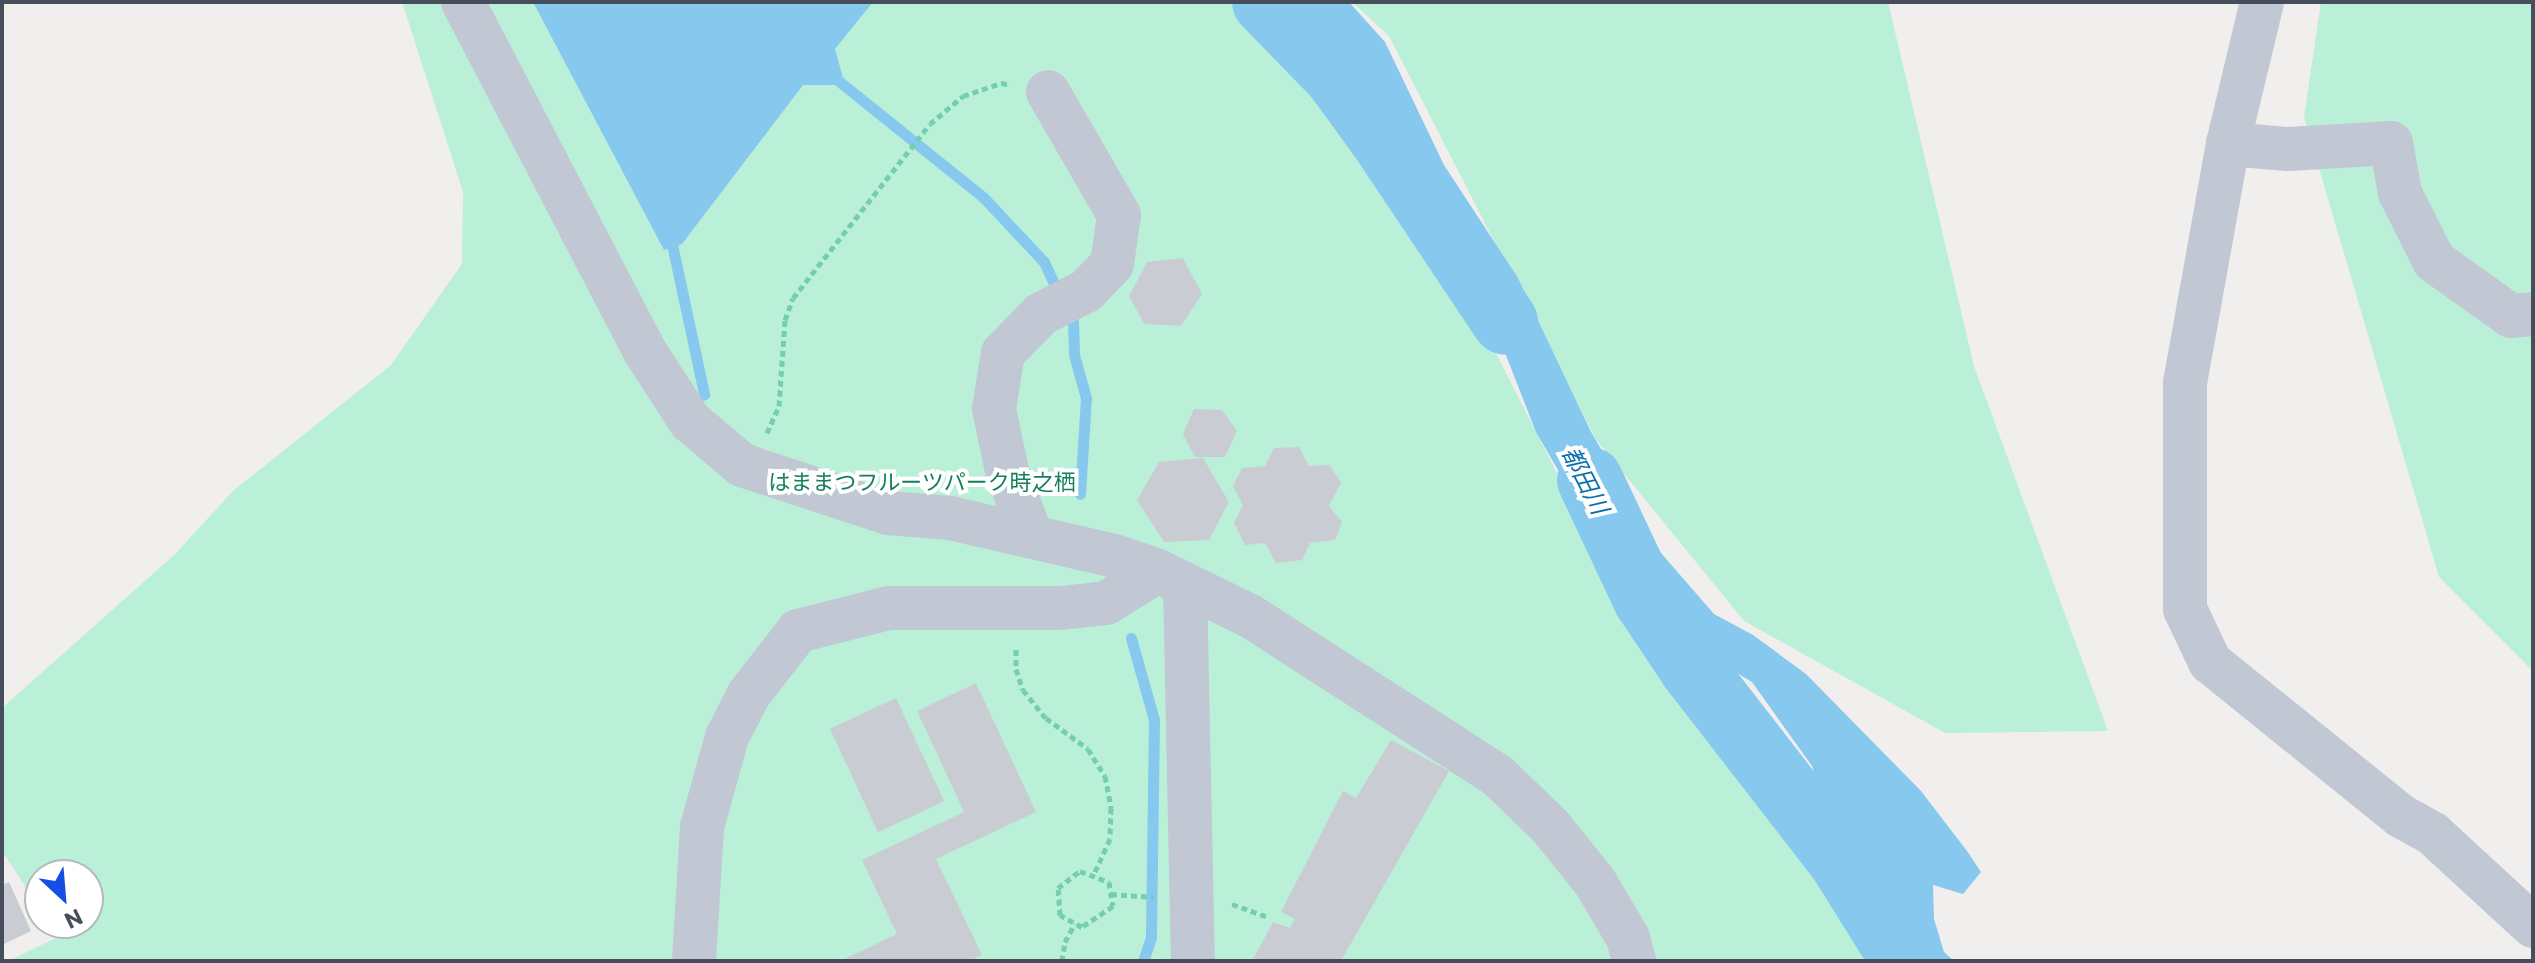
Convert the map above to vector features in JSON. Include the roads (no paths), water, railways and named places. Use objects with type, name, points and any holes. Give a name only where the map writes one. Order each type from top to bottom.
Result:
[{"type":"street","points":[[463,2],[644,350],[690,421],[742,465],[888,513],[950,518],[1115,556],[1171,578],[1250,616],[1498,776],[1550,826],[1595,882],[1628,938],[1634,961]]},
{"type":"street","points":[[2262,2],[2228,144],[2185,382],[2185,609],[2210,662],[2401,816],[2433,834],[2533,926]]},
{"type":"street","points":[[1031,535],[1007,471],[994,409],[1003,353],[1041,314],[1086,291],[1112,264],[1119,215],[1048,92]]},
{"type":"street","points":[[2228,144],[2288,149],[2391,143],[2400,193],[2434,261],[2511,316],[2533,314]]},
{"type":"street","points":[[694,961],[702,827],[727,737],[755,684],[798,631],[889,608],[1061,608],[1106,603],[1171,578]]},
{"type":"street","points":[[1171,578],[1193,961]]},
{"type":"water","points":[[533,2],[873,2],[835,49],[845,85],[803,85],[682,244],[664,250]]},
{"type":"water","points":[[1299,2],[1349,2],[1385,42],[1444,165],[1518,278],[1590,430],[1661,553],[1714,614],[1753,635],[1806,674],[1921,791],[1967,851],[1981,872],[1963,894],[1933,885],[1934,919],[1944,952],[1954,961],[1918,961],[1896,916],[1884,873],[1822,798],[1812,766],[1752,682],[1708,656],[1576,501],[1536,432],[1498,335],[1429,191]]},
{"type":"waterway","name":"都田川","points":[[1265,2],[1337,76],[1505,322]]},
{"type":"waterway","points":[[835,78],[984,198],[1044,262],[1059,294]]},
{"type":"waterway","points":[[670,235],[704,394]]},
{"type":"waterway","points":[[1067,309],[1073,322],[1074,355],[1086,398],[1080,494]]},
{"type":"waterway","name":"都田川","points":[[1590,480],[1646,599],[1692,668],[1841,860],[1904,961]]},
{"type":"waterway","points":[[1131,638],[1154,720],[1151,937],[1143,961]]},
{"type":"park label","name":"はままつフルーツパーク時之栖","points":[[922,482]]}]
